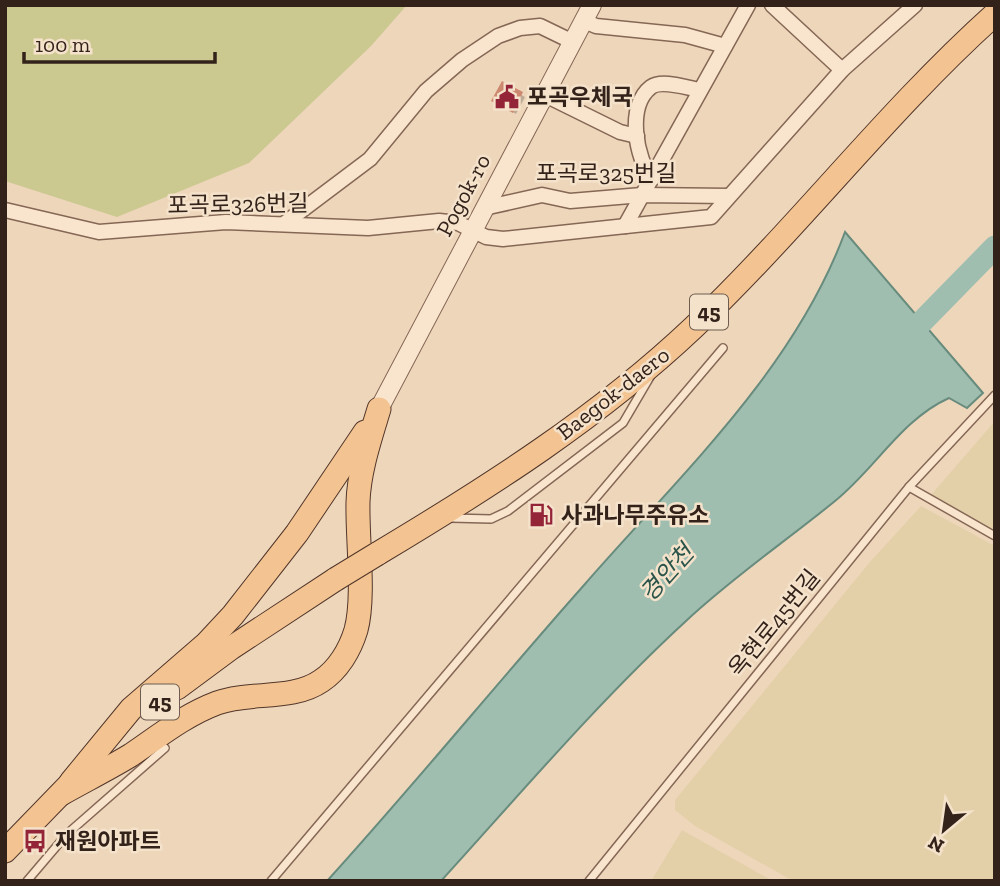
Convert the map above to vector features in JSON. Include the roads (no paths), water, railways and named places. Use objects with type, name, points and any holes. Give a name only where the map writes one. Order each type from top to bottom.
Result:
[{"type":"main road","name":"Baegok-daero","points":[[61,794],[106,747],[191,677],[336,579],[436,519],[580,422],[659,360],[735,285],[876,131],[995,14]]},
{"type":"main road","points":[[61,794],[131,709],[206,644],[260,582],[335,479],[379,409]]},
{"type":"main road","points":[[61,794],[129,756],[190,715],[240,697],[302,690],[320,681],[338,666],[357,627],[358,499],[364,461],[379,409]]},
{"type":"main road","name":"45","points":[[5,851],[61,794]]},
{"type":"street","points":[[625,226],[748,5]]},
{"type":"street","points":[[772,5],[842,70]]},
{"type":"street","name":"포곡로326번길","points":[[5,210],[99,232],[214,223],[285,223],[368,228],[439,221],[458,223],[486,237],[503,239],[710,217],[842,70],[915,5]]},
{"type":"street","points":[[588,13],[596,26],[685,35],[725,46]]},
{"type":"street","name":"Pogok-ro","points":[[379,409],[588,13]]},
{"type":"street","points":[[285,223],[370,159],[426,91],[462,60],[498,36],[520,28],[540,26],[573,42]]},
{"type":"street","points":[[652,179],[642,167],[636,118],[651,87],[660,84],[700,90]]},
{"type":"street","points":[[545,95],[620,132],[637,136]]},
{"type":"street","name":"포곡로325번길","points":[[484,208],[542,195],[570,201],[642,195],[729,196]]},
{"type":"lane","points":[[271,881],[723,348]]},
{"type":"lane","points":[[436,519],[491,519],[508,511],[623,423],[633,410],[659,360]]},
{"type":"lane","name":"옥현로45번길","points":[[589,881],[909,487],[995,395]]},
{"type":"lane","points":[[909,487],[995,537]]},
{"type":"lane","points":[[27,881],[67,834],[165,748]]},
{"type":"water","points":[[845,232],[983,393],[967,408],[949,398],[917,418],[835,501],[704,605],[653,652],[591,716],[441,881],[327,881],[731,419],[796,330],[823,282]]},
{"type":"waterway","name":"경안천","points":[[902,342],[995,247]]},
{"type":"place","name":"포곡우체국","points":[[507,97]]},
{"type":"place","name":"사과나무주유소","points":[[541,515]]},
{"type":"place","name":"재원아파트","points":[[35,841]]}]
